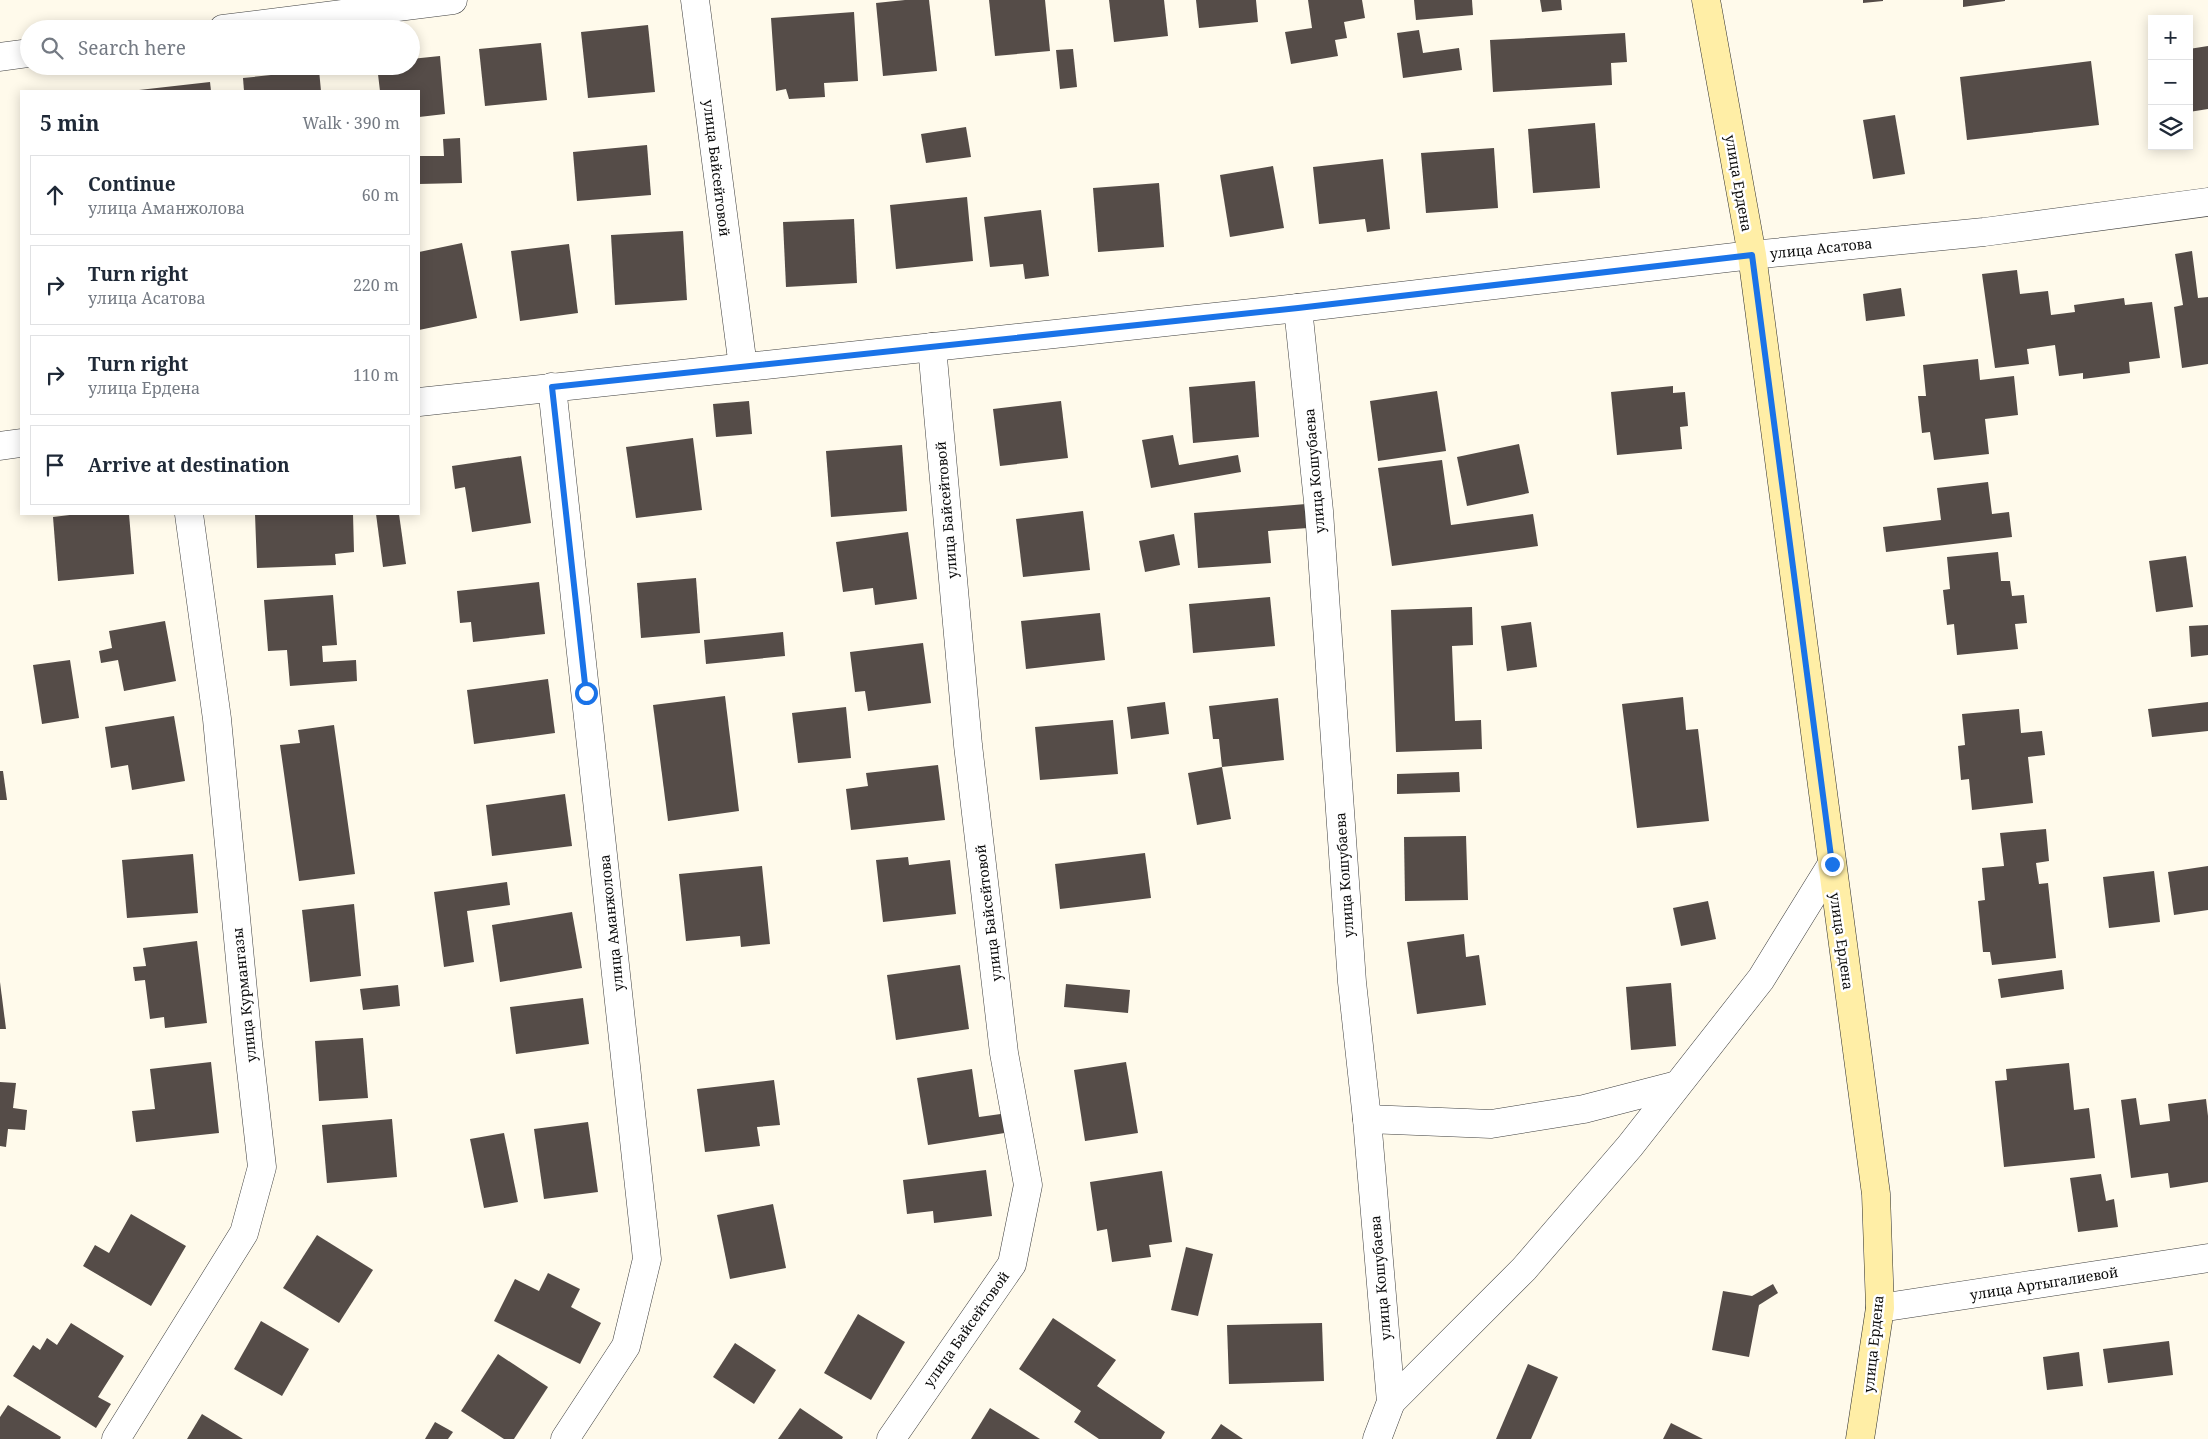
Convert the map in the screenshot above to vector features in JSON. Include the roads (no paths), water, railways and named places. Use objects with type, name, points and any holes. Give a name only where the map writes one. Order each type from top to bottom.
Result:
[{"type":"street","points":[[294,20],[453,0]]},
{"type":"street","name":"улица Байсейтовой","points":[[695,0],[743,367]]},
{"type":"street","name":"улица Ердена","points":[[1706,0],[1752,255],[1876,1194],[1880,1308],[1860,1439]]},
{"type":"street","points":[[0,57],[20,54]]},
{"type":"street","name":"улица Асатова","points":[[420,402],[1298,308],[1752,255],[1984,232],[2208,202]]},
{"type":"street","name":"улица Кошубаева","points":[[1298,308],[1319,511],[1352,982],[1367,1119],[1391,1402],[1377,1439]]},
{"type":"street","name":"улица Байсейтовой","points":[[891,1439],[1012,1264],[1028,1185],[1004,1053],[968,745],[932,347]]},
{"type":"street","name":"улица Аманжолова","points":[[552,387],[647,1259],[626,1346],[565,1439]]},
{"type":"street","points":[[0,446],[20,444]]},
{"type":"street","name":"улица Курмангазы","points":[[116,1439],[244,1234],[262,1167],[248,1043],[217,719],[189,515]]},
{"type":"street","points":[[1391,1402],[1524,1269],[1630,1146],[1761,979],[1832,864]]},
{"type":"street","points":[[1367,1119],[1491,1124],[1584,1109],[1678,1085]]},
{"type":"street","name":"улица Артыгалиевой","points":[[1880,1308],[2208,1258]]}]
